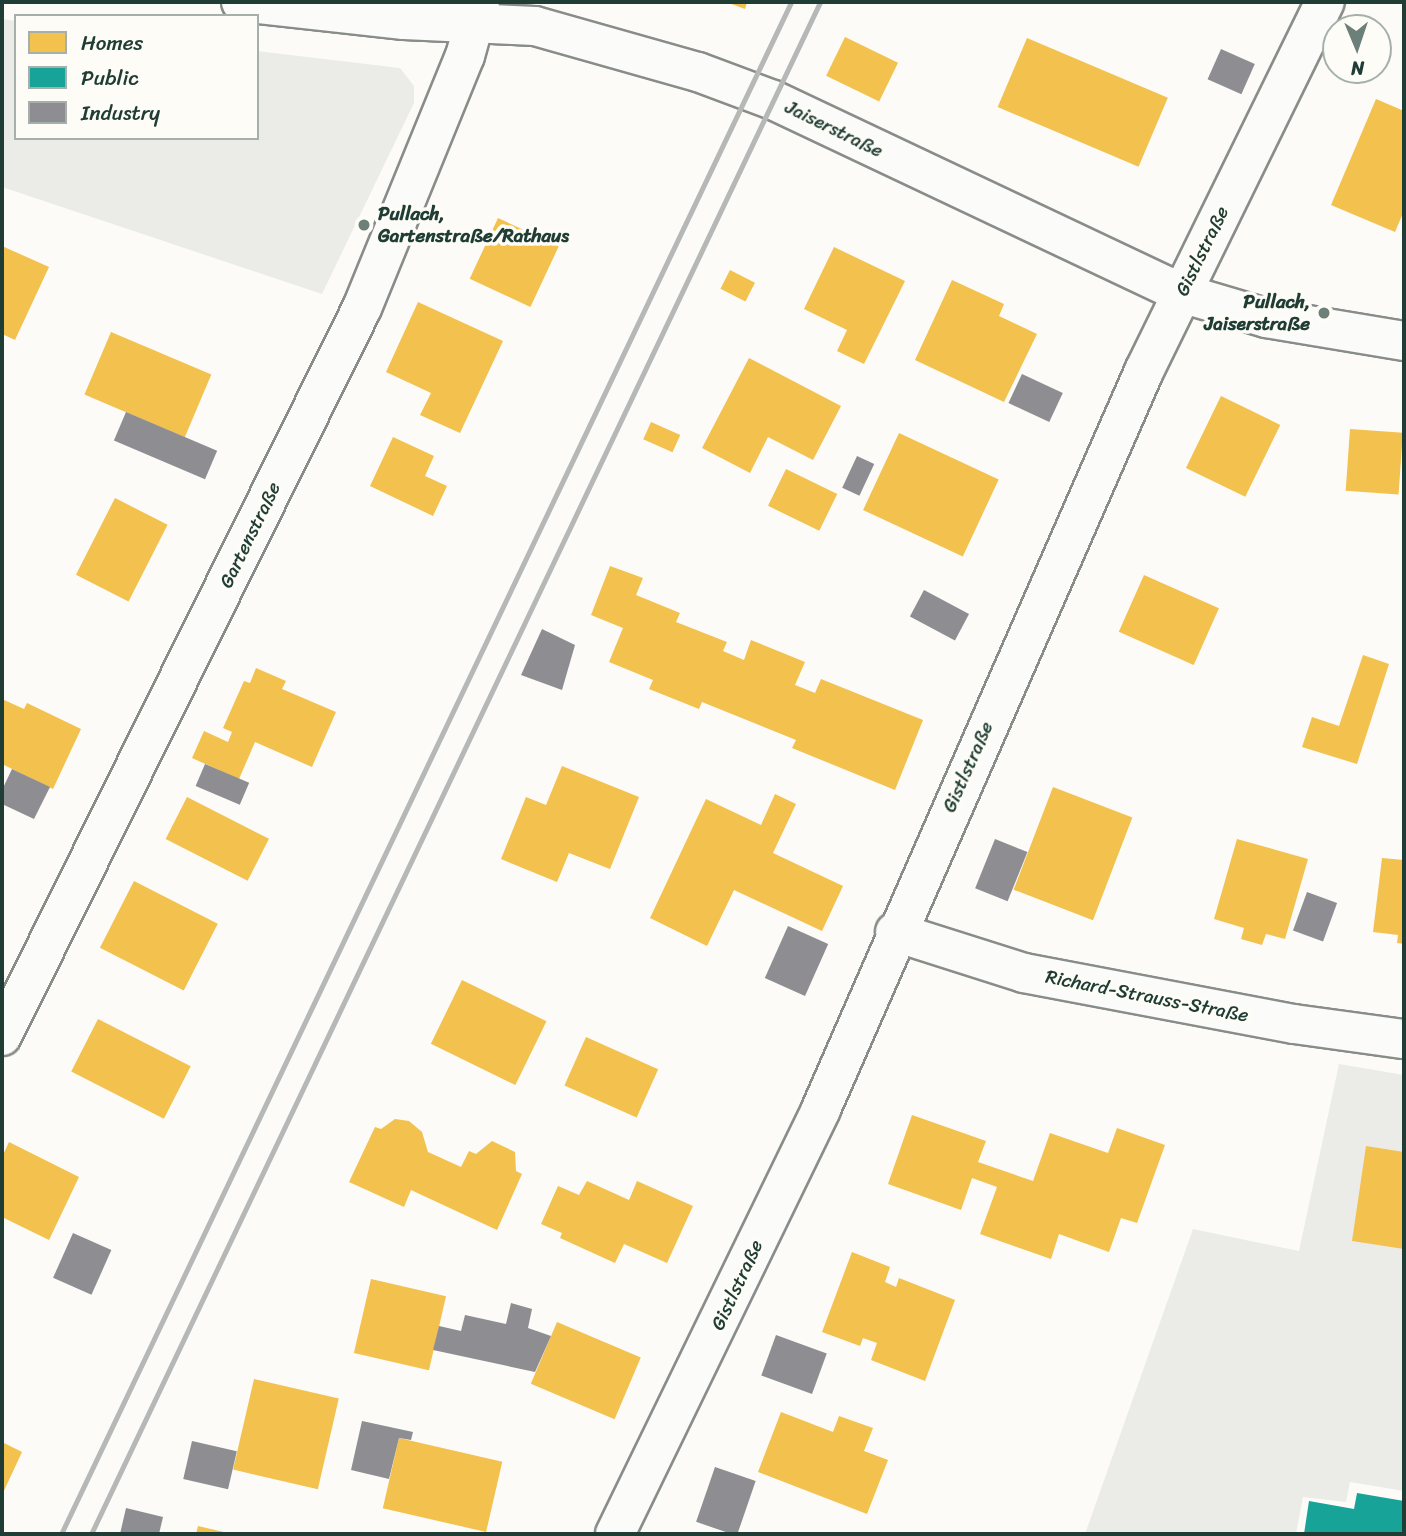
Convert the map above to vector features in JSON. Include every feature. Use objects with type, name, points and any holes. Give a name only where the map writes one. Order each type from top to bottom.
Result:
[{"type":"street","name":"Jaiserstraße","points":[[241,2],[477,13],[535,26],[698,72],[773,100],[1181,293],[1266,318],[1404,341]]},
{"type":"street","name":"Gistlstraße","points":[[615,1534],[821,1109],[895,932],[1181,293],[1325,2]]},
{"type":"street","name":"Gartenstraße","points":[[2,1036],[362,308],[465,56],[477,13]]},
{"type":"street","name":"Richard-Strauss-Straße","points":[[895,932],[1024,973],[1294,1024],[1404,1039]]},
{"type":"shaded area","points":[[2,19],[14,21],[14,140],[259,140],[259,51],[400,68],[414,86],[414,103],[322,294],[2,187]]},
{"type":"shaded area","points":[[1339,1064],[1404,1075],[1404,1491],[1350,1482],[1346,1502],[1303,1497],[1296,1534],[1085,1534],[1193,1229],[1299,1251]]},
{"type":"building: Homes","points":[[726,2],[747,2],[745,9]]},
{"type":"building: Homes","points":[[845,37],[898,63],[879,102],[826,76]]},
{"type":"building: Homes","points":[[1027,38],[1168,98],[1139,167],[998,107]]},
{"type":"building: Homes","points":[[1376,99],[1404,111],[1404,211],[1395,232],[1331,205]]},
{"type":"building: Homes","points":[[498,218],[559,246],[530,307],[470,279]]},
{"type":"building: Homes","points":[[2,246],[49,267],[15,340],[2,334]]},
{"type":"building: Homes","points":[[834,247],[905,281],[864,364],[837,351],[847,330],[804,309]]},
{"type":"building: Homes","points":[[730,270],[755,283],[745,301],[720,289]]},
{"type":"building: Homes","points":[[952,280],[1004,304],[999,316],[1037,334],[1004,402],[915,360]]},
{"type":"building: Homes","points":[[418,302],[503,341],[460,433],[420,415],[431,393],[386,372]]},
{"type":"building: Homes","points":[[111,332],[211,375],[185,437],[84,395]]},
{"type":"building: Homes","points":[[749,358],[841,406],[813,460],[768,437],[750,473],[702,448]]},
{"type":"building: Homes","points":[[1221,396],[1280,425],[1245,497],[1186,468]]},
{"type":"building: Homes","points":[[651,422],[680,435],[673,452],[643,439]]},
{"type":"building: Homes","points":[[1350,429],[1403,433],[1399,495],[1346,491]]},
{"type":"building: Homes","points":[[899,433],[999,479],[963,557],[863,510]]},
{"type":"building: Homes","points":[[393,437],[434,456],[425,476],[447,486],[433,516],[370,486]]},
{"type":"building: Homes","points":[[786,469],[837,494],[819,531],[768,506]]},
{"type":"building: Homes","points":[[115,498],[168,525],[129,601],[76,575]]},
{"type":"building: Homes","points":[[610,566],[643,578],[636,595],[680,613],[676,622],[727,642],[723,651],[744,660],[751,640],[805,662],[795,685],[815,693],[821,679],[923,720],[895,790],[792,748],[796,740],[702,702],[699,709],[649,689],[653,680],[609,662],[623,628],[591,615]]},
{"type":"building: Homes","points":[[1144,575],[1219,608],[1194,665],[1119,632]]},
{"type":"building: Homes","points":[[1363,655],[1389,664],[1357,764],[1302,747],[1312,717],[1339,726]]},
{"type":"building: Homes","points":[[256,668],[286,681],[282,689],[336,712],[312,767],[255,742],[239,779],[192,758],[204,731],[228,742],[232,732],[223,728],[244,681],[250,683]]},
{"type":"building: Homes","points":[[2,699],[24,709],[27,703],[81,729],[53,789],[2,764]]},
{"type":"building: Homes","points":[[562,766],[639,797],[610,869],[569,853],[557,882],[501,859],[526,797],[546,805]]},
{"type":"building: Homes","points":[[1053,787],[1132,817],[1093,920],[1014,890]]},
{"type":"building: Homes","points":[[775,794],[796,804],[773,853],[843,886],[822,931],[734,890],[707,946],[650,918],[706,799],[761,825]]},
{"type":"building: Homes","points":[[187,797],[269,839],[248,881],[166,839]]},
{"type":"building: Homes","points":[[1237,839],[1308,859],[1285,939],[1266,934],[1262,945],[1241,939],[1244,928],[1214,919]]},
{"type":"building: Homes","points":[[1382,858],[1404,860],[1404,944],[1397,943],[1398,935],[1373,932]]},
{"type":"building: Homes","points":[[134,881],[218,924],[184,991],[100,948]]},
{"type":"building: Homes","points":[[462,980],[546,1021],[515,1085],[431,1044]]},
{"type":"building: Homes","points":[[98,1019],[191,1066],[164,1119],[71,1072]]},
{"type":"building: Homes","points":[[586,1037],[658,1069],[637,1118],[564,1085]]},
{"type":"building: Homes","points":[[912,1115],[986,1141],[978,1162],[1033,1181],[1050,1133],[1108,1153],[1117,1128],[1165,1145],[1137,1223],[1121,1218],[1109,1252],[1059,1234],[1051,1259],[980,1234],[997,1187],[972,1178],[961,1210],[888,1184]]},
{"type":"building: Homes","points":[[395,1119],[409,1121],[422,1132],[428,1152],[461,1167],[469,1151],[476,1154],[492,1141],[515,1152],[516,1171],[522,1174],[497,1230],[411,1190],[404,1207],[349,1182],[375,1127],[381,1129]]},
{"type":"building: Homes","points":[[9,1142],[79,1177],[49,1240],[2,1217],[2,1157]]},
{"type":"building: Homes","points":[[1366,1146],[1404,1152],[1404,1249],[1352,1241]]},
{"type":"building: Homes","points":[[587,1181],[629,1200],[637,1181],[693,1206],[667,1263],[624,1244],[615,1263],[560,1238],[562,1233],[541,1224],[558,1186],[579,1195]]},
{"type":"building: Homes","points":[[852,1252],[890,1267],[885,1282],[896,1287],[899,1278],[955,1300],[925,1381],[871,1360],[877,1343],[863,1338],[860,1346],[822,1332]]},
{"type":"building: Homes","points":[[371,1279],[446,1296],[429,1370],[354,1353]]},
{"type":"building: Homes","points":[[557,1322],[641,1358],[615,1419],[531,1384]]},
{"type":"building: Homes","points":[[254,1379],[339,1399],[318,1489],[233,1470]]},
{"type":"building: Homes","points":[[781,1412],[833,1432],[839,1416],[873,1428],[864,1451],[888,1460],[867,1514],[758,1472]]},
{"type":"building: Homes","points":[[399,1438],[502,1462],[486,1532],[383,1508]]},
{"type":"building: Homes","points":[[2,1442],[22,1452],[2,1495]]},
{"type":"building: Homes","points":[[198,1526],[228,1533],[228,1534],[196,1534]]},
{"type":"building: Public","points":[[1357,1493],[1404,1501],[1404,1534],[1304,1534],[1309,1501],[1354,1509]]},
{"type":"building: Industry","points":[[1221,49],[1255,64],[1241,94],[1208,79]]},
{"type":"building: Industry","points":[[1022,374],[1063,393],[1049,422],[1008,403]]},
{"type":"building: Industry","points":[[126,412],[217,451],[205,479],[114,441]]},
{"type":"building: Industry","points":[[857,456],[874,464],[859,496],[842,488]]},
{"type":"building: Industry","points":[[924,590],[969,614],[955,640],[910,616]]},
{"type":"building: Industry","points":[[542,629],[575,645],[562,690],[521,675]]},
{"type":"building: Industry","points":[[205,764],[249,783],[240,805],[196,786]]},
{"type":"building: Industry","points":[[12,769],[50,787],[34,819],[2,804],[2,790]]},
{"type":"building: Industry","points":[[995,839],[1027,852],[1008,901],[975,888]]},
{"type":"building: Industry","points":[[1307,892],[1337,903],[1323,941],[1293,931]]},
{"type":"building: Industry","points":[[788,926],[828,944],[805,996],[765,978]]},
{"type":"building: Industry","points":[[73,1233],[111,1250],[91,1295],[53,1278]]},
{"type":"building: Industry","points":[[511,1303],[532,1309],[528,1328],[551,1336],[535,1372],[433,1350],[439,1326],[461,1331],[465,1315],[506,1324]]},
{"type":"building: Industry","points":[[776,1335],[827,1353],[812,1394],[761,1375]]},
{"type":"building: Industry","points":[[362,1421],[413,1432],[411,1440],[399,1438],[389,1479],[351,1470]]},
{"type":"building: Industry","points":[[192,1441],[237,1451],[228,1489],[183,1479]]},
{"type":"building: Industry","points":[[715,1467],[756,1481],[737,1534],[696,1522]]},
{"type":"building: Industry","points":[[126,1508],[163,1517],[159,1534],[120,1534]]},
{"type":"railway","points":[[61,1534],[791,2]]},
{"type":"railway","points":[[91,1534],[820,2]]},
{"type":"place","name":"Pullach, Gartenstraße/Rathaus","points":[[364,225]]},
{"type":"place","name":"Pullach, Jaiserstraße","points":[[1324,313]]}]
